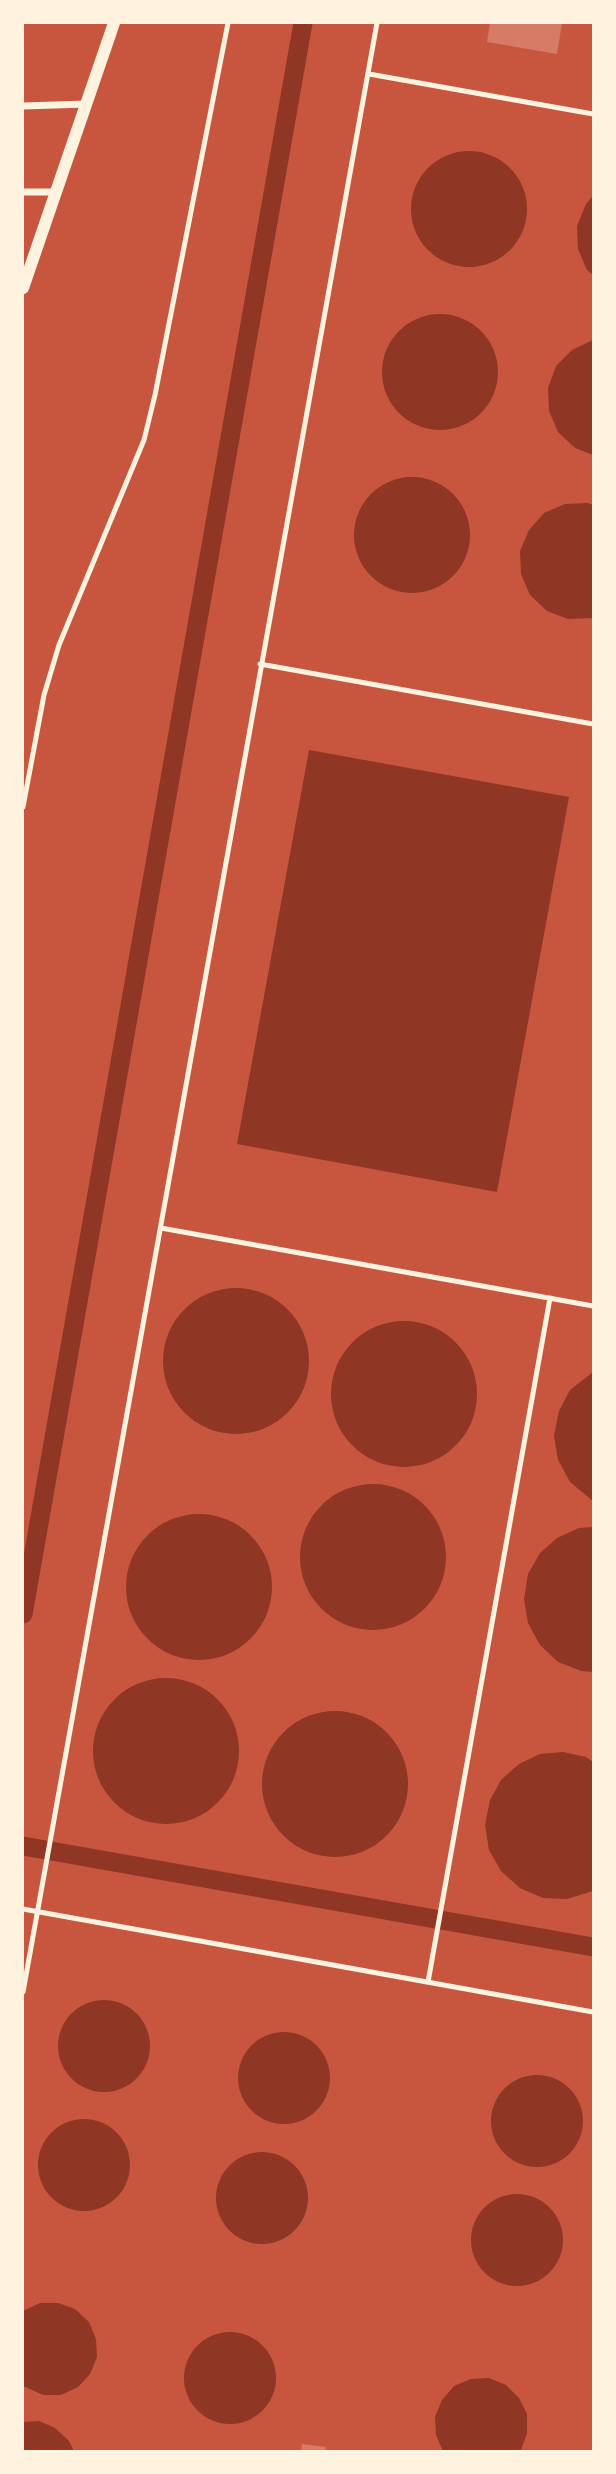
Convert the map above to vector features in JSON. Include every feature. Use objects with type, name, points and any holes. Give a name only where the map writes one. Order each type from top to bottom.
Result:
[{"type":"street","points":[[23,288],[27,265],[58,192],[114,23]]},
{"type":"street","points":[[23,106],[87,104]]},
{"type":"street","points":[[23,192],[58,192]]},
{"type":"lane","points":[[23,807],[44,695],[59,645],[144,440],[228,23]]},
{"type":"lane","points":[[23,1992],[377,23]]},
{"type":"lane","points":[[369,74],[593,114]]},
{"type":"lane","points":[[260,664],[593,724]]},
{"type":"lane","points":[[161,1228],[593,1306]]},
{"type":"lane","points":[[428,1982],[550,1298]]},
{"type":"lane","points":[[23,1909],[593,2012]]},
{"type":"shaded area","points":[[469,151],[491,155],[510,168],[523,187],[527,209],[523,231],[510,250],[491,263],[469,267],[447,263],[428,250],[415,231],[411,209],[415,187],[428,168],[447,155]]},
{"type":"shaded area","points":[[593,196],[593,275],[587,270],[578,249],[577,226],[586,204]]},
{"type":"shaded area","points":[[440,314],[462,318],[481,331],[494,350],[498,372],[494,394],[481,413],[462,426],[440,430],[418,426],[399,413],[386,394],[382,372],[386,350],[399,331],[418,318]]},
{"type":"shaded area","points":[[593,340],[593,455],[575,448],[558,432],[549,411],[548,388],[556,366],[572,350]]},
{"type":"shaded area","points":[[412,477],[434,481],[453,494],[466,513],[470,535],[466,557],[453,576],[434,589],[412,593],[390,589],[371,576],[358,557],[354,535],[358,513],[371,494],[390,481]]},
{"type":"shaded area","points":[[565,504],[593,505],[593,618],[568,619],[547,611],[530,595],[521,574],[520,551],[529,530],[544,513]]},
{"type":"shaded area","points":[[309,750],[569,797],[497,1192],[237,1144]]},
{"type":"shaded area","points":[[236,1288],[264,1294],[288,1309],[303,1333],[309,1361],[303,1389],[288,1413],[264,1428],[236,1434],[208,1428],[184,1413],[169,1389],[163,1361],[169,1333],[184,1309],[208,1294]]},
{"type":"shaded area","points":[[404,1321],[432,1327],[456,1342],[471,1366],[477,1394],[471,1422],[456,1446],[432,1461],[404,1467],[376,1461],[352,1446],[337,1422],[331,1394],[337,1366],[352,1342],[376,1327]]},
{"type":"shaded area","points":[[593,1372],[593,1501],[570,1482],[558,1460],[554,1436],[559,1411],[570,1390]]},
{"type":"shaded area","points":[[373,1484],[401,1490],[425,1505],[440,1529],[446,1557],[440,1585],[425,1609],[401,1624],[373,1630],[345,1624],[321,1609],[306,1585],[300,1557],[306,1529],[321,1505],[345,1490]]},
{"type":"shaded area","points":[[199,1514],[227,1520],[251,1535],[266,1559],[272,1587],[266,1615],[251,1639],[227,1654],[199,1660],[171,1654],[147,1639],[132,1615],[126,1587],[132,1559],[147,1535],[171,1520]]},
{"type":"shaded area","points":[[593,1527],[593,1672],[581,1671],[558,1662],[540,1645],[528,1623],[524,1599],[528,1574],[540,1553],[557,1538],[579,1528]]},
{"type":"shaded area","points":[[166,1678],[194,1684],[218,1699],[233,1723],[239,1751],[233,1779],[218,1803],[194,1818],[166,1824],[138,1818],[114,1803],[99,1779],[93,1751],[99,1723],[114,1699],[138,1684]]},
{"type":"shaded area","points":[[335,1711],[363,1717],[387,1732],[402,1756],[408,1784],[402,1812],[387,1836],[363,1851],[335,1857],[307,1851],[283,1836],[268,1812],[262,1784],[268,1756],[283,1732],[307,1717]]},
{"type":"shaded area","points":[[563,1752],[586,1757],[593,1762],[593,1891],[567,1899],[543,1898],[520,1888],[501,1871],[489,1850],[485,1825],[490,1800],[501,1780],[519,1764],[540,1754]]},
{"type":"shaded area","points":[[104,2000],[122,2003],[137,2013],[147,2028],[150,2046],[147,2064],[137,2079],[122,2089],[104,2092],[86,2089],[71,2079],[61,2064],[58,2046],[61,2028],[71,2013],[86,2003]]},
{"type":"shaded area","points":[[284,2032],[302,2035],[317,2045],[327,2060],[330,2078],[327,2096],[317,2111],[302,2121],[284,2124],[266,2121],[251,2111],[241,2096],[238,2078],[241,2060],[251,2045],[266,2035]]},
{"type":"shaded area","points":[[537,2075],[555,2078],[570,2088],[580,2103],[583,2121],[580,2139],[570,2154],[555,2164],[537,2167],[519,2164],[504,2154],[494,2139],[491,2121],[494,2103],[504,2088],[519,2078]]},
{"type":"shaded area","points":[[84,2119],[102,2122],[117,2132],[127,2147],[130,2165],[127,2183],[117,2198],[102,2208],[84,2211],[66,2208],[51,2198],[41,2183],[38,2165],[41,2147],[51,2132],[66,2122]]},
{"type":"shaded area","points":[[262,2152],[280,2155],[295,2165],[305,2180],[308,2198],[305,2216],[295,2231],[280,2241],[262,2244],[244,2241],[229,2231],[219,2216],[216,2198],[219,2180],[229,2165],[244,2155]]},
{"type":"shaded area","points":[[517,2194],[535,2197],[550,2207],[560,2222],[563,2240],[560,2258],[550,2273],[535,2283],[517,2286],[499,2283],[484,2273],[474,2258],[471,2240],[474,2222],[484,2207],[499,2197]]},
{"type":"shaded area","points":[[40,2303],[58,2303],[75,2309],[89,2322],[96,2339],[97,2357],[90,2374],[78,2387],[61,2395],[43,2395],[23,2386],[23,2311]]},
{"type":"shaded area","points":[[230,2332],[248,2335],[263,2345],[273,2360],[276,2378],[273,2396],[263,2411],[248,2421],[230,2424],[212,2421],[197,2411],[187,2396],[184,2378],[187,2360],[197,2345],[212,2335]]},
{"type":"shaded area","points":[[489,2378],[506,2385],[519,2398],[527,2414],[527,2433],[521,2450],[443,2451],[436,2435],[435,2417],[442,2400],[454,2386],[471,2379]]},
{"type":"shaded area","points":[[39,2421],[55,2428],[69,2441],[74,2451],[23,2451],[23,2422]]},
{"type":"building","points":[[490,23],[562,23],[557,54],[487,42]]},
{"type":"building","points":[[302,2444],[326,2447],[325,2451],[301,2451]]},
{"type":"waterway","points":[[23,1614],[303,23]]},
{"type":"waterway","points":[[23,1846],[593,1947]]}]
